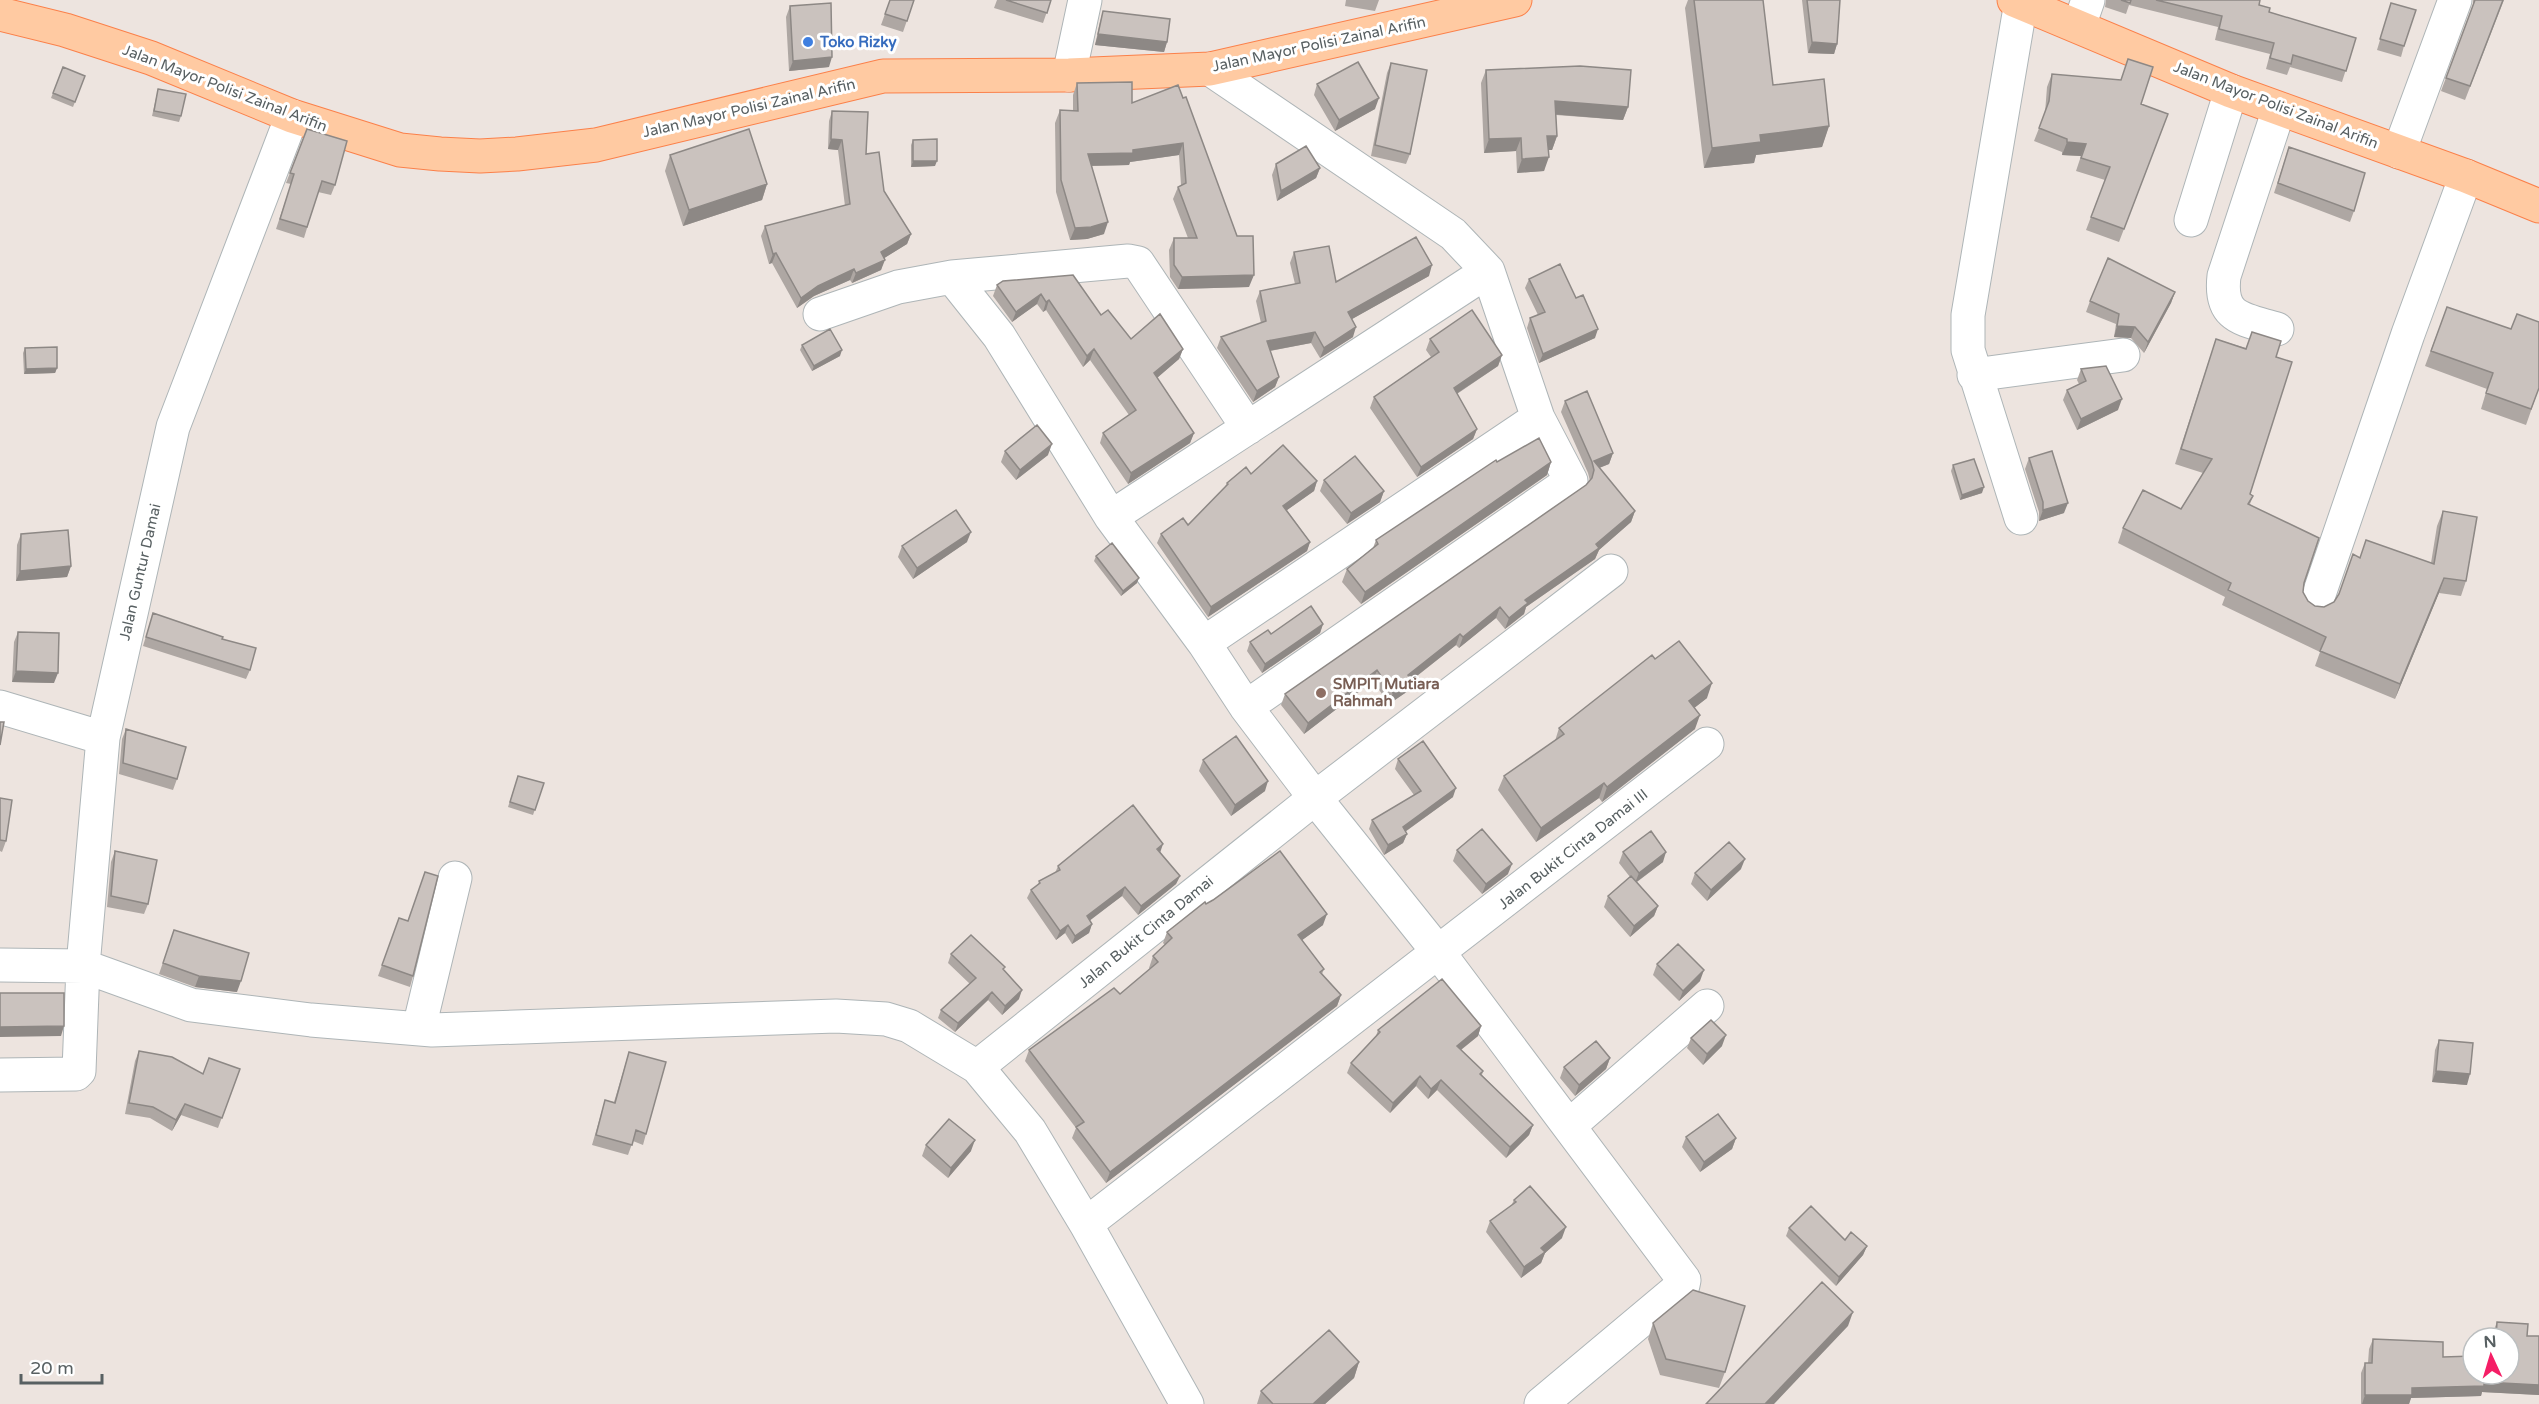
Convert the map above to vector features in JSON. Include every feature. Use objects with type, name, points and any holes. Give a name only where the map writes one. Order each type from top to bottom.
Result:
[{"type":"main road","name":"Jalan Mayor Polisi Zainal Arifin","points":[[0,14],[65,30],[151,58],[292,116],[400,150],[450,155],[518,154],[596,145],[883,76],[1069,75],[1210,69],[1515,0]]},
{"type":"main road","name":"Jalan Mayor Polisi Zainal Arifin","points":[[2018,1],[2083,13],[2230,92],[2466,176],[2539,206]]},
{"type":"street","points":[[1069,75],[1085,0]]},
{"type":"street","points":[[2399,152],[2455,0]]},
{"type":"street","points":[[2018,1],[1968,315],[1968,350],[2021,518]]},
{"type":"street","points":[[1210,69],[1454,234],[1488,271],[1538,418],[1570,479],[1570,482],[1246,707]]},
{"type":"street","points":[[2190,220],[2230,92]]},
{"type":"street","points":[[2277,329],[2234,316],[2225,304],[2222,290],[2224,276],[2278,109]]},
{"type":"street","name":"Jalan Guntur Damai","points":[[0,1075],[76,1074],[79,1071],[83,966],[103,738],[173,427],[292,116]]},
{"type":"street","points":[[2316,603],[2408,334],[2466,176]]},
{"type":"street","points":[[820,315],[898,287],[952,277],[1128,261],[1138,262],[1248,428]]},
{"type":"street","points":[[1111,516],[1488,271]]},
{"type":"street","points":[[952,277],[999,336],[1111,516],[1204,644],[1246,707],[1314,798],[1439,953],[1684,1281],[1683,1285],[1540,1404]]},
{"type":"street","points":[[1974,375],[2123,355]]},
{"type":"street","points":[[1204,644],[1538,418]]},
{"type":"street","name":"Jalan Bukit Cinta Damai","points":[[976,1067],[1314,798],[1611,571]]},
{"type":"street","points":[[0,707],[103,738]]},
{"type":"street","name":"Jalan Bukit Cinta Damai III","points":[[1086,1224],[1707,744]]},
{"type":"street","points":[[419,1029],[454,878]]},
{"type":"street","points":[[0,965],[83,966],[191,1005],[311,1020],[419,1029],[836,1016],[886,1019],[909,1026],[976,1067],[1030,1131],[1086,1224],[1187,1404]]},
{"type":"street","points":[[1569,1126],[1707,1006]]},
{"type":"building","points":[[890,0],[914,0],[907,21],[885,14]]},
{"type":"building","points":[[1006,0],[1051,0],[1047,13]]},
{"type":"building","points":[[1694,0],[1763,0],[1773,85],[1824,79],[1829,126],[1760,135],[1761,142],[1712,148]]},
{"type":"building","points":[[1807,0],[1840,0],[1837,44],[1812,42]]},
{"type":"building","points":[[2156,0],[2260,0],[2259,5],[2270,8],[2269,12],[2356,38],[2346,71],[2293,55],[2291,64],[2270,58],[2274,43],[2219,29],[2222,16]]},
{"type":"building","points":[[2475,0],[2503,0],[2470,86],[2446,78]]},
{"type":"building","name":"Toko Rizky","points":[[831,3],[832,57],[793,61],[790,6]]},
{"type":"building","points":[[2391,3],[2416,10],[2404,46],[2380,39]]},
{"type":"building","points":[[1103,11],[1170,19],[1167,42],[1098,34]]},
{"type":"building","points":[[2128,59],[2153,67],[2141,104],[2168,114],[2124,229],[2091,217],[2110,167],[2081,158],[2086,144],[2067,142],[2067,139],[2039,128],[2049,101],[2052,74],[2121,80]]},
{"type":"building","points":[[1358,62],[1379,98],[1339,120],[1317,84]]},
{"type":"building","points":[[1391,63],[1427,70],[1410,154],[1375,145]]},
{"type":"building","points":[[1580,66],[1631,70],[1628,107],[1555,101],[1557,136],[1547,136],[1549,157],[1522,159],[1521,138],[1489,139],[1486,70]]},
{"type":"building","points":[[63,67],[85,76],[75,102],[53,93]]},
{"type":"building","points":[[1132,82],[1132,103],[1178,85],[1183,98],[1186,97],[1237,236],[1253,236],[1254,275],[1182,277],[1174,265],[1174,238],[1197,238],[1178,187],[1186,183],[1183,143],[1133,150],[1133,153],[1088,154],[1108,222],[1091,227],[1075,228],[1061,180],[1060,110],[1078,111],[1077,83]]},
{"type":"building","points":[[158,89],[186,94],[181,116],[154,111]]},
{"type":"building","points":[[832,111],[868,112],[866,154],[879,152],[884,191],[911,234],[881,252],[885,260],[856,273],[854,269],[818,286],[801,298],[776,253],[773,254],[765,226],[850,204],[842,140],[831,139]]},
{"type":"building","points":[[307,129],[347,141],[335,185],[322,181],[307,227],[280,219],[294,174],[290,173]]},
{"type":"building","points":[[749,129],[767,184],[689,210],[670,155]]},
{"type":"building","points":[[937,139],[937,161],[913,161],[913,140]]},
{"type":"building","points":[[1306,146],[1320,168],[1281,191],[1276,164]]},
{"type":"building","points":[[2289,147],[2365,173],[2354,211],[2278,183]]},
{"type":"building","points":[[1416,237],[1432,265],[1348,312],[1356,327],[1324,348],[1315,332],[1267,341],[1279,377],[1257,391],[1221,337],[1266,321],[1260,291],[1300,283],[1294,252],[1329,246],[1336,282]]},
{"type":"building","points":[[2108,258],[2175,292],[2148,342],[2135,327],[2117,326],[2119,314],[2090,301]]},
{"type":"building","points":[[1560,264],[1576,298],[1583,295],[1598,329],[1543,354],[1530,318],[1545,312],[1529,279]]},
{"type":"building","points":[[1073,275],[1101,315],[1108,310],[1131,339],[1160,314],[1183,349],[1154,373],[1194,433],[1131,473],[1103,433],[1136,410],[1094,349],[1087,356],[1049,300],[1046,302],[1041,294],[1016,312],[997,285],[1003,281]]},
{"type":"building","points":[[2447,307],[2511,329],[2517,314],[2539,322],[2539,388],[2531,409],[2486,393],[2493,373],[2431,351]]},
{"type":"building","points":[[1472,310],[1502,355],[1454,388],[1477,429],[1421,467],[1374,397],[1439,352],[1430,339]]},
{"type":"building","points":[[830,329],[842,350],[814,366],[802,345]]},
{"type":"building","points":[[2252,332],[2281,341],[2276,357],[2292,362],[2250,494],[2253,496],[2248,504],[2319,538],[2304,583],[2303,592],[2308,601],[2315,606],[2324,607],[2334,602],[2353,554],[2360,558],[2366,540],[2434,564],[2443,511],[2477,517],[2466,581],[2444,578],[2400,684],[2320,651],[2326,637],[2228,590],[2231,583],[2123,528],[2143,490],[2181,509],[2212,459],[2181,449],[2216,339],[2246,349]]},
{"type":"building","points":[[57,347],[57,368],[26,369],[25,348]]},
{"type":"building","points":[[2106,366],[2122,399],[2081,419],[2067,390],[2086,381],[2081,369]]},
{"type":"building","points":[[1587,391],[1613,453],[1594,461],[1635,511],[1596,544],[1599,548],[1525,600],[1528,603],[1509,618],[1500,607],[1463,637],[1460,634],[1408,675],[1412,680],[1393,693],[1377,670],[1308,723],[1285,694],[1586,485],[1592,478],[1594,470],[1592,462],[1565,401]]},
{"type":"building","points":[[1037,425],[1052,444],[1020,470],[1005,451]]},
{"type":"building","points":[[1539,438],[1551,462],[1365,592],[1347,569],[1378,544],[1376,540],[1496,460],[1497,462]]},
{"type":"building","points":[[1283,445],[1317,481],[1283,506],[1310,542],[1211,607],[1161,534],[1183,518],[1188,525],[1227,483],[1246,467],[1251,474]]},
{"type":"building","points":[[2052,451],[2068,503],[2043,510],[2043,502],[2029,458]]},
{"type":"building","points":[[1355,456],[1384,491],[1351,513],[1324,480]]},
{"type":"building","points":[[1974,459],[1984,487],[1962,495],[1953,465]]},
{"type":"building","points":[[956,510],[971,532],[917,568],[902,546]]},
{"type":"building","points":[[68,530],[71,566],[20,571],[21,534]]},
{"type":"building","points":[[1112,543],[1139,578],[1123,591],[1096,556]]},
{"type":"building","points":[[1311,606],[1323,624],[1265,664],[1250,642],[1268,630],[1271,634]]},
{"type":"building","points":[[153,613],[223,637],[222,639],[256,648],[250,670],[146,637]]},
{"type":"building","points":[[18,632],[59,633],[58,673],[16,671]]},
{"type":"building","points":[[1679,641],[1712,683],[1689,701],[1700,715],[1607,787],[1604,783],[1541,828],[1504,776],[1564,734],[1559,728],[1652,655],[1655,659]]},
{"type":"building","points":[[0,722],[4,722],[0,745]]},
{"type":"building","points":[[126,729],[186,747],[177,779],[123,763]]},
{"type":"building","points":[[1236,736],[1268,781],[1235,805],[1203,760]]},
{"type":"building","points":[[1423,741],[1456,788],[1403,827],[1407,834],[1388,845],[1372,820],[1421,791],[1398,759]]},
{"type":"building","points":[[518,776],[544,783],[535,810],[510,802]]},
{"type":"building","points":[[0,798],[12,800],[6,841],[0,840]]},
{"type":"building","points":[[1133,805],[1163,844],[1157,849],[1180,876],[1141,906],[1125,887],[1087,916],[1092,924],[1075,936],[1068,925],[1060,931],[1031,890],[1040,883],[1039,881],[1060,870],[1058,866]]},
{"type":"building","points":[[1482,829],[1512,864],[1486,884],[1457,850]]},
{"type":"building","points":[[1651,831],[1666,852],[1639,873],[1623,852]]},
{"type":"building","points":[[1729,842],[1745,859],[1711,890],[1695,873]]},
{"type":"building","points":[[115,851],[157,860],[148,904],[111,896]]},
{"type":"building","points":[[1280,851],[1327,914],[1298,935],[1324,969],[1320,972],[1341,995],[1110,1172],[1076,1127],[1084,1122],[1029,1050],[1114,988],[1120,994],[1158,962],[1153,956],[1172,938],[1167,932],[1205,902],[1206,904],[1213,900]]},
{"type":"building","points":[[425,872],[438,876],[413,976],[382,965],[399,918],[408,921]]},
{"type":"building","points":[[1631,876],[1658,906],[1634,926],[1608,896]]},
{"type":"building","points":[[174,930],[249,953],[241,981],[199,976],[163,963]]},
{"type":"building","points":[[971,935],[1005,967],[1003,969],[1022,990],[1005,1006],[992,992],[958,1023],[941,1010],[976,978],[951,954]]},
{"type":"building","points":[[1678,944],[1704,970],[1683,991],[1657,964]]},
{"type":"building","points":[[1442,979],[1481,1026],[1457,1046],[1483,1071],[1480,1074],[1533,1125],[1510,1147],[1441,1080],[1431,1089],[1420,1076],[1393,1103],[1351,1063],[1380,1032],[1378,1030]]},
{"type":"building","points":[[0,993],[64,993],[64,1026],[0,1027]]},
{"type":"building","points":[[1711,1020],[1726,1035],[1707,1054],[1691,1038]]},
{"type":"building","points":[[2439,1040],[2473,1043],[2470,1074],[2436,1071]]},
{"type":"building","points":[[1596,1041],[1610,1058],[1579,1085],[1564,1067]]},
{"type":"building","points":[[139,1051],[172,1057],[203,1074],[209,1058],[240,1069],[222,1118],[185,1104],[176,1120],[153,1107],[129,1103]]},
{"type":"building","points":[[629,1052],[666,1062],[646,1134],[636,1130],[632,1145],[596,1135],[605,1100],[615,1103]]},
{"type":"building","points":[[1718,1114],[1736,1138],[1704,1162],[1686,1137]]},
{"type":"building","points":[[949,1119],[975,1140],[951,1168],[926,1145]]},
{"type":"building","points":[[1530,1186],[1566,1227],[1541,1248],[1545,1252],[1524,1267],[1490,1221],[1516,1202],[1514,1200]]},
{"type":"building","points":[[1811,1206],[1845,1240],[1851,1232],[1867,1246],[1839,1277],[1789,1228]]},
{"type":"building","points":[[1822,1282],[1853,1312],[1765,1404],[1706,1404]]},
{"type":"building","points":[[1693,1290],[1745,1306],[1725,1372],[1666,1359],[1653,1323]]},
{"type":"building","points":[[2497,1322],[2528,1324],[2527,1336],[2539,1336],[2539,1385],[2521,1384],[2521,1326],[2497,1326]]},
{"type":"building","points":[[1329,1330],[1359,1362],[1313,1404],[1273,1404],[1261,1391]]},
{"type":"building","points":[[2373,1339],[2443,1342],[2443,1357],[2461,1356],[2461,1386],[2484,1386],[2412,1388],[2412,1395],[2365,1395],[2365,1363],[2372,1363]]},
{"type":"place","name":"Toko Rizky","points":[[808,42]]},
{"type":"place","name":"SMPIT Mutiara Rahmah","points":[[1321,693]]}]
